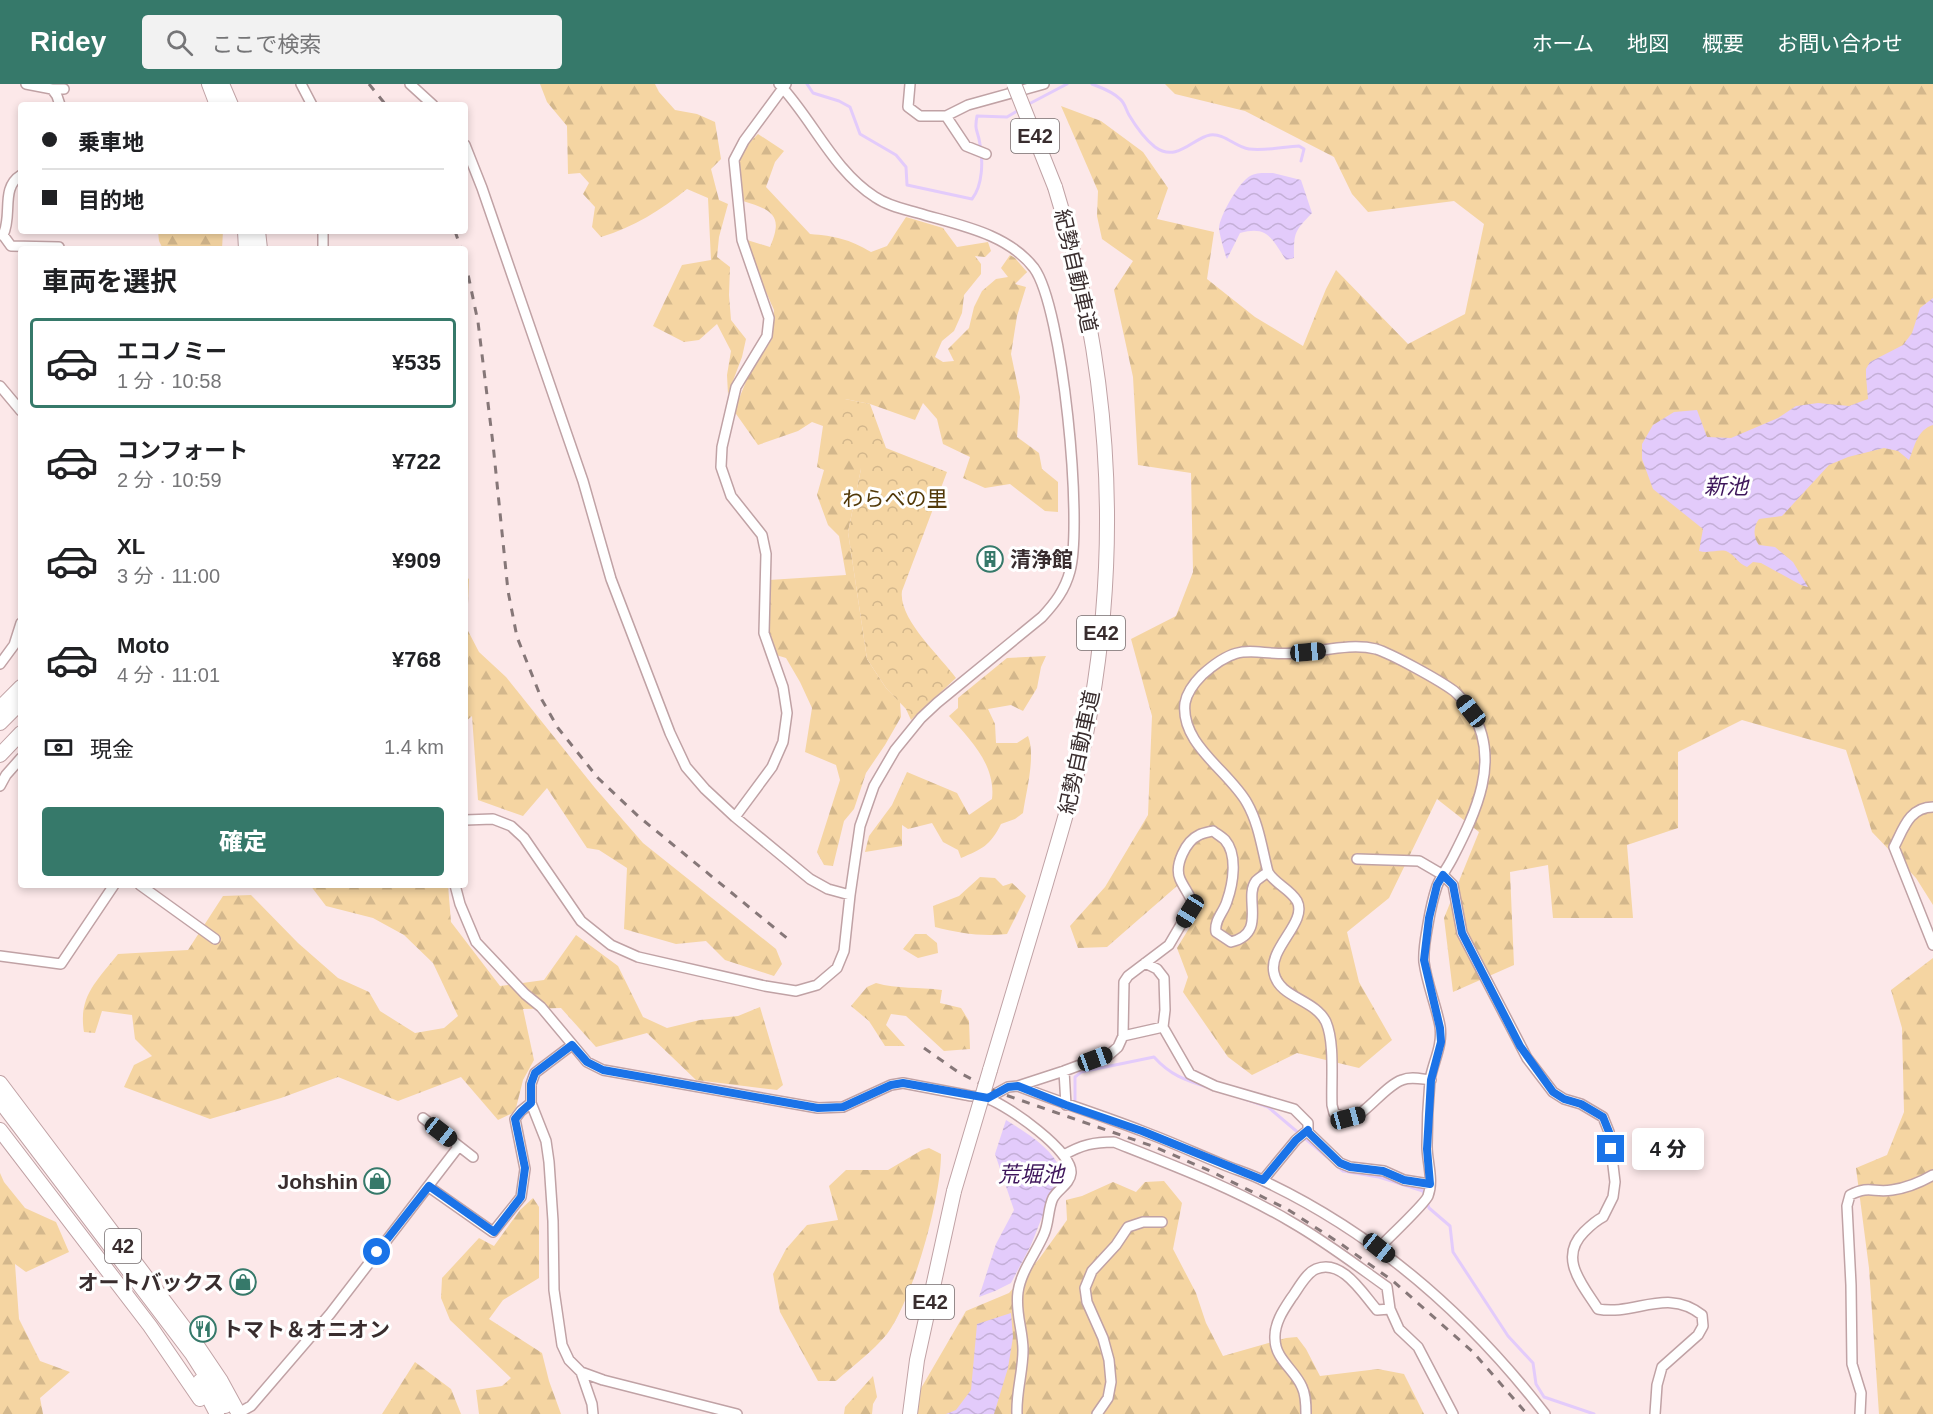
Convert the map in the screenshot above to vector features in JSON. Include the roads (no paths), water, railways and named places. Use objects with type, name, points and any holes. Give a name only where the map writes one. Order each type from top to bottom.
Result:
[{"type":"highway","points":[[209,84],[216,102]]},
{"type":"highway","points":[[222,84],[230,102]]},
{"type":"highway","name":"紀勢自動車道","points":[[910,1414],[917,1359],[954,1191],[1061,834],[1078,767],[1095,678],[1103,608],[1106,482],[1103,422],[1096,361],[1071,241],[1055,187],[1014,84]]},
{"type":"highway","points":[[0,708],[18,690]]},
{"type":"highway","points":[[0,723],[18,705]]},
{"type":"highway","points":[[0,734],[18,716]]},
{"type":"highway","points":[[0,755],[18,736]]},
{"type":"highway","name":"42","points":[[0,1083],[192,1338],[221,1381],[236,1414]]},
{"type":"highway","name":"42","points":[[0,1101],[181,1352],[217,1414]]},
{"type":"highway","name":"42","points":[[0,1111],[192,1354],[236,1414]]},
{"type":"highway","name":"42","points":[[0,1130],[150,1326],[191,1384],[208,1414]]},
{"type":"street","points":[[26,84],[64,89]]},
{"type":"street","points":[[301,84],[310,102]]},
{"type":"street","points":[[410,84],[430,102]]},
{"type":"street","points":[[910,84],[908,107],[920,116],[946,116],[968,105],[1044,84]]},
{"type":"street","points":[[468,820],[493,819],[511,826],[524,838],[582,921],[611,945],[638,957],[765,986],[796,991],[817,985],[837,968],[844,951],[860,826],[874,786],[895,750],[929,710],[1042,617],[1058,600],[1070,571],[1074,538],[1070,436],[1056,339],[1047,298],[1035,269],[1010,245],[972,229],[897,207],[875,197],[843,169],[782,85],[744,141],[734,160],[742,240],[769,318],[767,336],[736,387],[722,447],[721,468],[731,496],[762,535],[766,554],[764,633],[783,687],[787,713],[783,742],[772,767],[735,817]]},
{"type":"street","points":[[52,89],[59,102]]},
{"type":"street","points":[[946,116],[966,146],[986,154]]},
{"type":"street","points":[[468,153],[579,469],[611,579],[670,733],[686,767],[705,789],[735,817],[810,879],[828,889],[850,895]]},
{"type":"street","points":[[18,177],[13,180],[7,192],[6,224],[1,235],[11,246],[18,246]]},
{"type":"street","points":[[0,386],[18,407]]},
{"type":"street","points":[[0,664],[14,645],[18,632]]},
{"type":"street","points":[[1379,1248],[1428,1197],[1430,1184],[1427,1149],[1431,1080],[1441,1042],[1440,1028],[1424,960],[1425,942],[1437,885],[1468,828],[1480,797],[1486,769],[1482,732],[1471,711],[1456,692],[1379,650],[1360,646],[1295,654],[1246,651],[1233,653],[1218,661],[1190,689],[1185,714],[1189,728],[1203,752],[1230,779],[1246,802],[1255,820],[1268,872],[1272,879],[1296,900],[1299,911],[1277,951],[1274,973],[1280,987],[1315,1009],[1325,1020],[1329,1033],[1334,1113],[1348,1118],[1360,1115],[1376,1098],[1401,1080],[1411,1078],[1431,1080]]},
{"type":"street","points":[[0,786],[18,761]]},
{"type":"street","points":[[1933,807],[1914,814],[1904,824],[1894,848],[1933,945]]},
{"type":"street","points":[[988,1098],[1008,1087],[1018,1086],[1110,1054],[1118,1047],[1123,1036],[1124,982],[1128,976],[1168,945],[1193,904],[1189,892],[1179,878],[1178,867],[1182,854],[1198,835],[1213,831],[1226,841],[1232,854],[1233,874],[1227,902],[1215,925],[1216,932],[1224,939],[1231,942],[1240,939],[1248,932],[1254,915],[1255,882],[1268,872]]},
{"type":"street","points":[[1357,859],[1419,861],[1443,875],[1453,885],[1462,933],[1527,1058],[1553,1092],[1603,1117],[1609,1132],[1615,1182],[1613,1197],[1603,1217],[1595,1221],[1576,1240],[1571,1258],[1581,1283],[1598,1308],[1623,1310],[1642,1304],[1667,1302],[1692,1307],[1702,1315],[1703,1326],[1698,1335],[1662,1367],[1657,1385],[1655,1414]]},
{"type":"street","points":[[0,956],[61,964],[112,888]]},
{"type":"street","points":[[144,888],[215,939]]},
{"type":"street","points":[[456,888],[476,942],[525,994],[541,1007],[587,1062],[603,1070],[818,1108],[843,1107],[891,1085],[903,1083],[988,1098],[1016,1114],[1064,1155],[1070,1165],[1071,1174],[1067,1183],[1052,1200],[1044,1234],[1025,1270],[1018,1291],[1017,1316],[1023,1330],[1023,1352],[1016,1400],[1017,1414]]},
{"type":"street","points":[[1145,963],[1157,969],[1164,978],[1163,1027],[1190,1074],[1215,1086],[1294,1109],[1308,1123],[1308,1132],[1340,1163],[1350,1167],[1383,1171],[1404,1180],[1430,1184]]},
{"type":"street","points":[[1123,1036],[1163,1027]]},
{"type":"street","points":[[572,1045],[535,1073],[531,1084],[531,1103],[546,1141],[549,1162],[554,1290],[562,1345],[569,1360],[581,1372],[603,1380],[737,1414]]},
{"type":"street","points":[[1064,1071],[1066,1105]]},
{"type":"street","points":[[1018,1086],[1142,1131],[1263,1180],[1379,1248],[1437,1295],[1488,1347],[1545,1414]]},
{"type":"street","points":[[429,1186],[494,1232],[521,1197],[525,1168],[515,1119],[531,1103]]},
{"type":"street","points":[[423,1118],[473,1157]]},
{"type":"street","points":[[1263,1180],[1296,1140],[1308,1130]]},
{"type":"street","points":[[1064,1155],[1079,1146],[1093,1142],[1114,1142],[1242,1196],[1292,1222],[1387,1287],[1390,1309],[1400,1329],[1418,1347],[1453,1414]]},
{"type":"street","points":[[236,1414],[251,1406],[330,1314],[459,1146]]},
{"type":"street","points":[[1860,1414],[1862,1393],[1852,1364],[1847,1206],[1850,1195],[1863,1189],[1892,1190],[1923,1181],[1933,1175]]},
{"type":"street","points":[[1097,1414],[1108,1398],[1110,1390],[1109,1360],[1084,1288],[1092,1271],[1116,1245],[1128,1227],[1143,1222],[1162,1222]]},
{"type":"street","points":[[1306,1414],[1302,1386],[1278,1353],[1274,1338],[1280,1315],[1307,1276],[1315,1269],[1329,1267],[1343,1271],[1377,1310],[1390,1309]]},
{"type":"street","points":[[581,1372],[593,1414]]},
{"type":"water","points":[[1258,173],[1273,173],[1301,180],[1312,213],[1296,233],[1294,258],[1286,260],[1273,240],[1263,232],[1249,231],[1240,233],[1227,259],[1219,228],[1226,207],[1250,176]]},
{"type":"water","name":"新池","points":[[1933,298],[1933,425],[1920,435],[1909,460],[1898,451],[1884,448],[1848,457],[1829,465],[1782,516],[1759,519],[1756,525],[1755,535],[1759,545],[1775,547],[1793,562],[1808,587],[1761,563],[1753,562],[1747,567],[1725,551],[1699,551],[1703,529],[1653,489],[1642,459],[1642,444],[1653,425],[1674,412],[1697,410],[1707,437],[1731,438],[1778,418],[1796,406],[1818,403],[1849,406],[1868,399],[1866,369],[1870,362],[1903,345],[1912,333],[1920,308]]},
{"type":"water","name":"荒堀池","points":[[1006,1120],[1046,1149],[1063,1173],[1048,1202],[1031,1245],[1011,1283],[979,1297],[996,1244],[1014,1210],[995,1154]]},
{"type":"water","points":[[1011,1313],[1013,1337],[1008,1368],[994,1414],[946,1414],[956,1410],[971,1390],[977,1324]]},
{"type":"waterway","points":[[807,84],[813,93],[850,107],[860,134],[896,155],[906,167],[907,185],[972,199],[978,187],[982,165],[976,128],[977,116],[1007,117],[1019,110]]},
{"type":"waterway","points":[[1027,105],[1067,84]]},
{"type":"waterway","points":[[1092,84],[1120,99],[1144,136],[1155,147],[1163,151],[1178,151],[1204,137],[1215,135],[1249,149],[1299,146],[1304,149],[1301,161]]},
{"type":"waterway","points":[[1075,1101],[1075,1077],[1081,1072],[1154,1057],[1178,1076],[1207,1087]]},
{"type":"waterway","points":[[1242,1098],[1268,1107],[1327,1157]]},
{"type":"waterway","points":[[1336,1165],[1343,1171],[1379,1177],[1423,1191],[1429,1208],[1450,1226],[1453,1252],[1508,1336],[1533,1363],[1536,1384],[1544,1397],[1594,1414]]},
{"type":"railway","points":[[369,84],[384,102]]},
{"type":"railway","points":[[456,234],[460,246]]},
{"type":"railway","points":[[468,274],[478,322],[508,591],[517,637],[542,700],[558,728],[598,778],[638,816],[788,939]]},
{"type":"railway","points":[[924,1048],[958,1072],[997,1092],[1155,1147],[1287,1209],[1393,1281],[1473,1352],[1527,1414]]},
{"type":"place","name":"清浄館","points":[[990,559]]},
{"type":"place","name":"Johshin","points":[[377,1181]]},
{"type":"place","name":"オートバックス","points":[[243,1282]]},
{"type":"place","name":"トマト＆オニオン","points":[[203,1329]]},
{"type":"park label","name":"わらべの里","points":[[895,498]]}]
